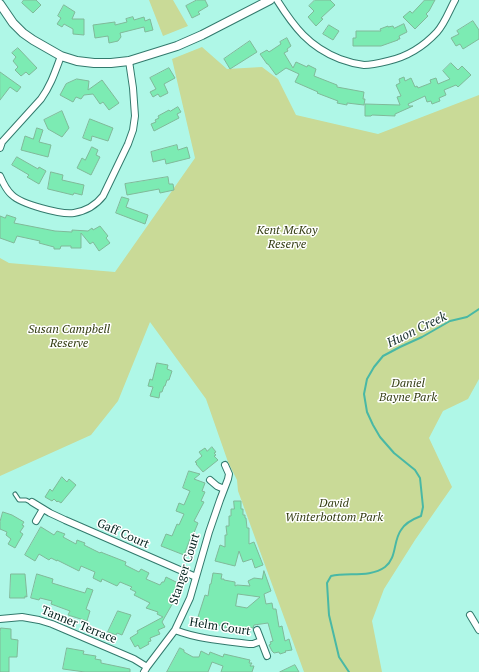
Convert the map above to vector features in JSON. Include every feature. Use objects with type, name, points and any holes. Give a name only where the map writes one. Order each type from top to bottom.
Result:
[{"type":"street","points":[[0,4],[13,23],[23,33],[61,56],[77,61],[111,63],[129,61],[177,46],[202,35],[270,0]]},
{"type":"street","points":[[277,0],[285,13],[306,39],[320,50],[349,62],[363,65],[397,59],[410,54],[437,32],[455,0]]},
{"type":"street","points":[[0,148],[2,142],[46,92],[51,84],[61,56]]},
{"type":"street","points":[[0,176],[5,186],[16,198],[43,208],[66,213],[74,213],[82,211],[98,203],[103,196],[128,144],[133,130],[135,116],[129,61]]},
{"type":"street","name":"Stanger Court","points":[[146,670],[175,630],[190,598],[209,532],[229,476],[225,465]]},
{"type":"street","points":[[210,480],[218,487],[224,489]]},
{"type":"street","name":"Gaff Court","points":[[32,502],[88,531],[196,577]]},
{"type":"street","points":[[36,521],[43,509]]},
{"type":"street","points":[[470,615],[479,630]]},
{"type":"street","name":"Tanner Terrace","points":[[0,619],[22,616],[52,624],[134,659],[146,670]]},
{"type":"street","name":"Helm Court","points":[[175,630],[200,637],[247,644],[253,644],[261,641]]},
{"type":"street","name":"Helm Court","points":[[257,630],[267,656]]},
{"type":"lane","name":"Gaff Court","points":[[15,494],[19,500],[32,502]]},
{"type":"green space","points":[[149,0],[173,0],[188,26],[163,36]]},
{"type":"green space","points":[[202,47],[227,69],[262,67],[278,79],[296,115],[378,134],[479,95],[479,379],[468,399],[443,411],[429,438],[452,487],[415,540],[384,589],[372,621],[382,672],[304,672],[238,491],[237,480],[228,462],[206,399],[150,322],[118,401],[91,435],[0,476],[0,258],[9,263],[115,272],[195,158],[172,59]]},
{"type":"building","points":[[24,0],[36,0],[41,5],[33,13],[22,3]]},
{"type":"building","points":[[197,0],[205,0],[208,6],[198,12],[200,14],[192,18],[186,6]]},
{"type":"building","points":[[315,0],[330,0],[335,5],[321,18],[323,19],[316,26],[308,17],[314,11],[309,6]]},
{"type":"building","points":[[425,0],[435,0],[426,14],[428,16],[415,29],[403,17],[410,11],[412,13]]},
{"type":"building","points":[[64,5],[75,12],[72,19],[84,19],[84,35],[73,34],[73,29],[64,24],[62,27],[57,24],[61,18],[58,16]]},
{"type":"building","points":[[133,17],[134,20],[144,17],[145,21],[150,19],[153,30],[145,32],[144,27],[120,33],[121,37],[118,41],[109,43],[108,36],[95,38],[93,25],[115,22],[115,25],[127,22],[126,19]]},
{"type":"building","points":[[473,21],[479,30],[479,39],[463,49],[460,44],[456,46],[451,38],[459,34],[457,31]]},
{"type":"building","points":[[404,24],[407,32],[399,36],[400,39],[398,40],[381,46],[353,46],[353,38],[356,38],[356,31],[381,31],[380,29],[388,26],[393,26],[394,28]]},
{"type":"building","points":[[329,25],[339,31],[333,40],[323,34]]},
{"type":"building","points":[[287,38],[291,46],[287,49],[288,51],[284,53],[293,68],[296,62],[307,67],[308,65],[316,69],[314,76],[337,85],[337,87],[364,92],[364,105],[347,103],[347,105],[337,103],[338,101],[295,82],[299,74],[286,68],[276,75],[260,54],[267,50],[269,52]]},
{"type":"building","points":[[250,41],[257,52],[230,69],[224,59]]},
{"type":"building","points":[[18,48],[37,68],[29,75],[26,72],[21,76],[15,70],[18,67],[13,61],[16,57],[12,53]]},
{"type":"building","points":[[451,63],[458,70],[462,66],[471,75],[458,87],[456,85],[444,90],[446,95],[439,98],[440,101],[432,104],[431,101],[427,102],[425,96],[408,104],[409,106],[413,106],[395,114],[395,116],[365,116],[365,104],[400,105],[397,97],[401,96],[396,85],[400,83],[399,79],[404,77],[405,81],[411,78],[415,87],[417,86],[418,88],[431,83],[430,80],[436,78],[438,84],[450,79],[443,71]]},
{"type":"building","points":[[169,68],[175,78],[164,84],[168,93],[160,97],[158,94],[153,97],[150,92],[156,89],[150,78]]},
{"type":"building","points":[[0,72],[21,87],[17,92],[10,87],[0,100]]},
{"type":"building","points":[[77,79],[89,81],[88,90],[102,80],[119,103],[109,110],[103,102],[100,104],[93,94],[84,95],[81,99],[76,97],[73,102],[60,95],[66,84]]},
{"type":"building","points":[[178,107],[181,112],[177,114],[179,118],[154,131],[151,124],[156,122],[155,120],[159,118],[158,116]]},
{"type":"building","points":[[62,111],[69,128],[62,137],[48,129],[44,120]]},
{"type":"building","points":[[90,119],[113,128],[108,141],[92,136],[91,141],[83,138]]},
{"type":"building","points":[[37,128],[43,130],[39,142],[51,145],[48,157],[21,150],[25,136],[33,139]]},
{"type":"building","points":[[177,145],[178,150],[187,147],[190,158],[166,164],[165,159],[153,162],[151,152]]},
{"type":"building","points":[[92,147],[98,150],[96,155],[100,157],[91,175],[77,168],[82,158],[85,160]]},
{"type":"building","points":[[17,157],[38,169],[39,167],[46,171],[39,184],[27,177],[29,175],[12,165]]},
{"type":"building","points":[[51,172],[63,175],[62,180],[84,185],[82,195],[74,193],[73,195],[48,189]]},
{"type":"building","points":[[168,177],[169,184],[173,184],[174,190],[160,193],[159,189],[127,195],[125,184]]},
{"type":"building","points":[[122,197],[129,199],[126,207],[148,215],[145,224],[116,213]]},
{"type":"building","points":[[7,215],[16,218],[14,223],[55,231],[88,231],[92,228],[93,230],[100,226],[108,236],[106,238],[110,243],[99,251],[93,242],[90,244],[81,233],[81,248],[61,246],[60,249],[54,249],[54,247],[39,243],[40,241],[17,236],[14,243],[0,238],[0,216],[5,218]]},
{"type":"building","points":[[157,363],[168,365],[167,369],[172,371],[169,380],[167,380],[162,392],[160,392],[159,398],[150,396],[153,387],[148,386],[150,379],[152,380]]},
{"type":"building","points":[[212,447],[216,452],[214,453],[216,455],[214,456],[218,460],[203,472],[195,462],[202,456],[199,452],[205,448],[207,451]]},
{"type":"building","points":[[189,471],[200,474],[194,479],[205,483],[202,491],[205,492],[201,501],[204,502],[194,521],[198,523],[184,555],[161,546],[166,534],[172,536],[177,524],[179,525],[184,514],[176,511],[179,503],[184,505],[190,491],[183,488]]},
{"type":"building","points":[[62,477],[67,482],[69,479],[76,485],[61,503],[54,499],[52,501],[45,497],[50,489],[52,491]]},
{"type":"building","points":[[234,501],[241,501],[241,509],[243,509],[243,515],[245,515],[246,518],[247,528],[249,528],[249,544],[254,542],[263,565],[255,568],[252,559],[243,562],[239,551],[235,566],[215,561],[220,545],[225,547],[225,535],[227,535],[226,526],[229,526],[229,516],[231,516],[231,509],[234,509]]},
{"type":"building","points":[[3,512],[24,522],[22,525],[24,526],[20,532],[23,534],[15,548],[8,544],[11,539],[6,535],[7,532],[0,529],[0,522]]},
{"type":"building","points":[[41,527],[54,535],[57,531],[65,534],[63,537],[76,544],[77,540],[85,543],[84,545],[100,553],[101,552],[126,562],[125,565],[139,572],[141,569],[149,573],[146,579],[160,585],[164,582],[166,577],[178,583],[177,587],[179,587],[174,601],[162,622],[165,627],[158,630],[160,634],[150,638],[151,641],[148,642],[149,644],[140,649],[138,645],[135,647],[130,638],[138,633],[137,631],[163,617],[157,614],[158,612],[146,608],[150,603],[134,595],[136,592],[130,589],[132,587],[120,582],[117,586],[102,579],[101,582],[93,578],[95,572],[81,566],[79,571],[57,560],[51,558],[49,560],[39,554],[35,561],[25,555]]},
{"type":"building","points":[[264,571],[271,591],[264,594],[266,604],[272,603],[273,609],[276,609],[279,627],[282,626],[285,641],[289,639],[292,650],[285,651],[286,652],[280,654],[279,652],[274,653],[269,645],[271,644],[270,642],[273,641],[268,623],[254,625],[253,628],[250,628],[251,631],[223,627],[206,621],[205,624],[197,620],[205,595],[208,596],[213,573],[222,574],[221,579],[235,582],[235,586],[250,586],[248,581],[254,578],[262,579]],"holes":[[[238,594],[260,597],[247,608],[236,606]]]},
{"type":"building","points":[[11,574],[25,574],[27,597],[10,598]]},
{"type":"building","points":[[37,574],[53,579],[52,583],[85,593],[87,588],[93,590],[86,609],[90,611],[87,621],[68,615],[70,611],[51,604],[52,601],[40,598],[39,600],[31,598]]},
{"type":"building","points":[[118,611],[131,615],[122,635],[117,633],[116,635],[108,632]]},
{"type":"building","points":[[1,628],[11,629],[11,639],[18,640],[17,657],[9,657],[9,672],[0,672]]},
{"type":"building","points":[[67,648],[84,651],[83,654],[96,656],[95,659],[101,660],[101,663],[130,669],[130,672],[85,672],[63,669]]},
{"type":"building","points":[[180,648],[193,657],[199,657],[201,651],[209,655],[210,652],[223,657],[224,654],[250,660],[249,663],[252,663],[250,666],[254,666],[252,672],[221,672],[223,666],[212,662],[208,672],[167,672]]},
{"type":"building","points":[[295,665],[299,672],[280,672]]},
{"type":"waterway","name":"Huon Creek","points":[[349,672],[339,657],[329,615],[327,583],[331,576],[366,574],[385,567],[391,559],[401,530],[405,525],[421,516],[423,507],[420,478],[415,470],[394,453],[380,437],[367,412],[364,394],[367,379],[383,356],[422,337],[450,321],[467,317],[479,309]]},
{"type":"park label","name":"Kent McKoy Reserve","points":[[287,238]]},
{"type":"park label","name":"Susan Campbell Reserve","points":[[69,337]]},
{"type":"park label","name":"Daniel Bayne Park","points":[[408,391]]},
{"type":"park label","name":"David Winterbottom Park","points":[[334,511]]}]
